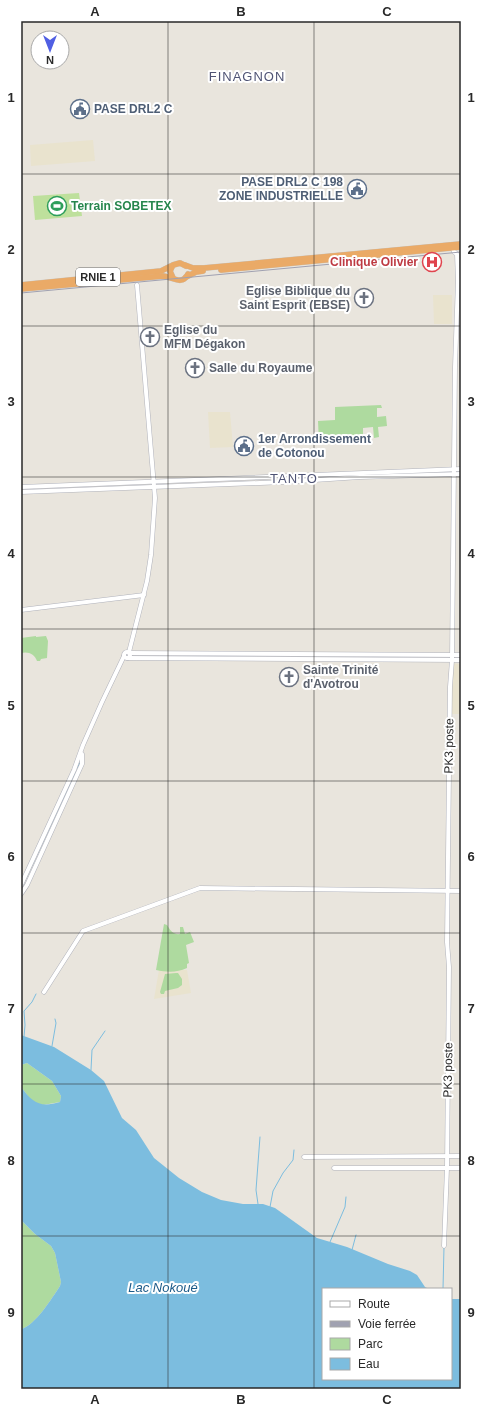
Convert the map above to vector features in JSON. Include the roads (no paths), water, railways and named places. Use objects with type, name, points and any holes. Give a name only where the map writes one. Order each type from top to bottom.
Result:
[{"type":"highway","name":"RNIE 1","points":[[21,285],[161,271],[180,263],[193,268],[204,268],[461,244]]},
{"type":"highway","name":"RNIE 1","points":[[21,289],[160,276],[167,276],[180,281],[200,272],[461,247]]},
{"type":"highway","points":[[173,265],[170,272],[173,278]]},
{"type":"highway","points":[[185,265],[188,270],[186,277]]},
{"type":"street","name":"PK3 poste","points":[[444,1246],[448,1156],[449,967],[447,942],[450,687],[452,660],[458,281],[457,254],[454,252],[453,248]]},
{"type":"street","points":[[21,885],[23,876],[74,770],[102,702],[127,653],[144,595],[151,555],[154,481],[137,284]]},
{"type":"street","points":[[21,492],[455,472],[461,470]]},
{"type":"street","points":[[21,487],[154,481],[455,472],[461,474]]},
{"type":"street","points":[[21,610],[144,595]]},
{"type":"street","points":[[127,653],[461,655]]},
{"type":"street","points":[[127,653],[461,660]]},
{"type":"street","points":[[21,894],[28,885],[82,764],[82,750]]},
{"type":"street","points":[[44,992],[83,931],[200,888],[461,891]]},
{"type":"street","points":[[304,1157],[461,1156]]},
{"type":"street","points":[[334,1168],[461,1168]]},
{"type":"water","name":"Lac Nokoué","points":[[21,1035],[54,1047],[91,1070],[104,1081],[122,1118],[136,1130],[154,1158],[179,1178],[202,1192],[221,1200],[243,1204],[263,1204],[275,1208],[317,1238],[347,1247],[417,1275],[427,1288],[322,1288],[322,1380],[452,1380],[452,1299],[461,1299],[461,1389],[21,1389],[21,1329],[32,1323],[43,1311],[60,1286],[61,1282],[55,1253],[51,1246],[35,1234],[21,1220],[21,1087],[29,1097],[42,1104],[53,1104],[60,1102],[61,1096],[52,1081],[27,1063],[21,1065]]},
{"type":"waterway","points":[[77,768],[80,763]]},
{"type":"waterway","points":[[21,889],[75,773]]},
{"type":"waterway","points":[[24,1037],[24,1011],[32,1002],[36,994]]},
{"type":"waterway","points":[[52,1046],[56,1023],[55,1019]]},
{"type":"waterway","points":[[91,1070],[92,1050],[105,1031]]},
{"type":"waterway","points":[[258,1204],[256,1190],[260,1137]]},
{"type":"waterway","points":[[270,1207],[273,1191],[283,1173],[293,1160],[294,1150]]},
{"type":"waterway","points":[[330,1242],[345,1207],[346,1197]]},
{"type":"waterway","points":[[352,1250],[356,1235]]},
{"type":"waterway","points":[[443,1288],[444,1247]]},
{"type":"railway","points":[[21,293],[461,252]]},
{"type":"place","name":"PASE DRL2 C","points":[[80,109]]},
{"type":"place","name":"PASE DRL2 C 198 ZONE INDUSTRIELLE","points":[[357,189]]},
{"type":"place","name":"Terrain SOBETEX","points":[[57,206]]},
{"type":"place","name":"Clinique Olivier","points":[[432,262]]},
{"type":"place","name":"Eglise Biblique du Saint Esprit (EBSE)","points":[[364,298]]},
{"type":"place","name":"Eglise du MFM Dégakon","points":[[150,337]]},
{"type":"place","name":"Salle du Royaume","points":[[195,368]]},
{"type":"place","name":"1er Arrondissement de Cotonou","points":[[244,446]]},
{"type":"place","name":"Sainte Trinité d'Avotrou","points":[[289,677]]},
{"type":"district","name":"FINAGNON","points":[[247,76]]},
{"type":"district","name":"TANTO","points":[[294,478]]}]
